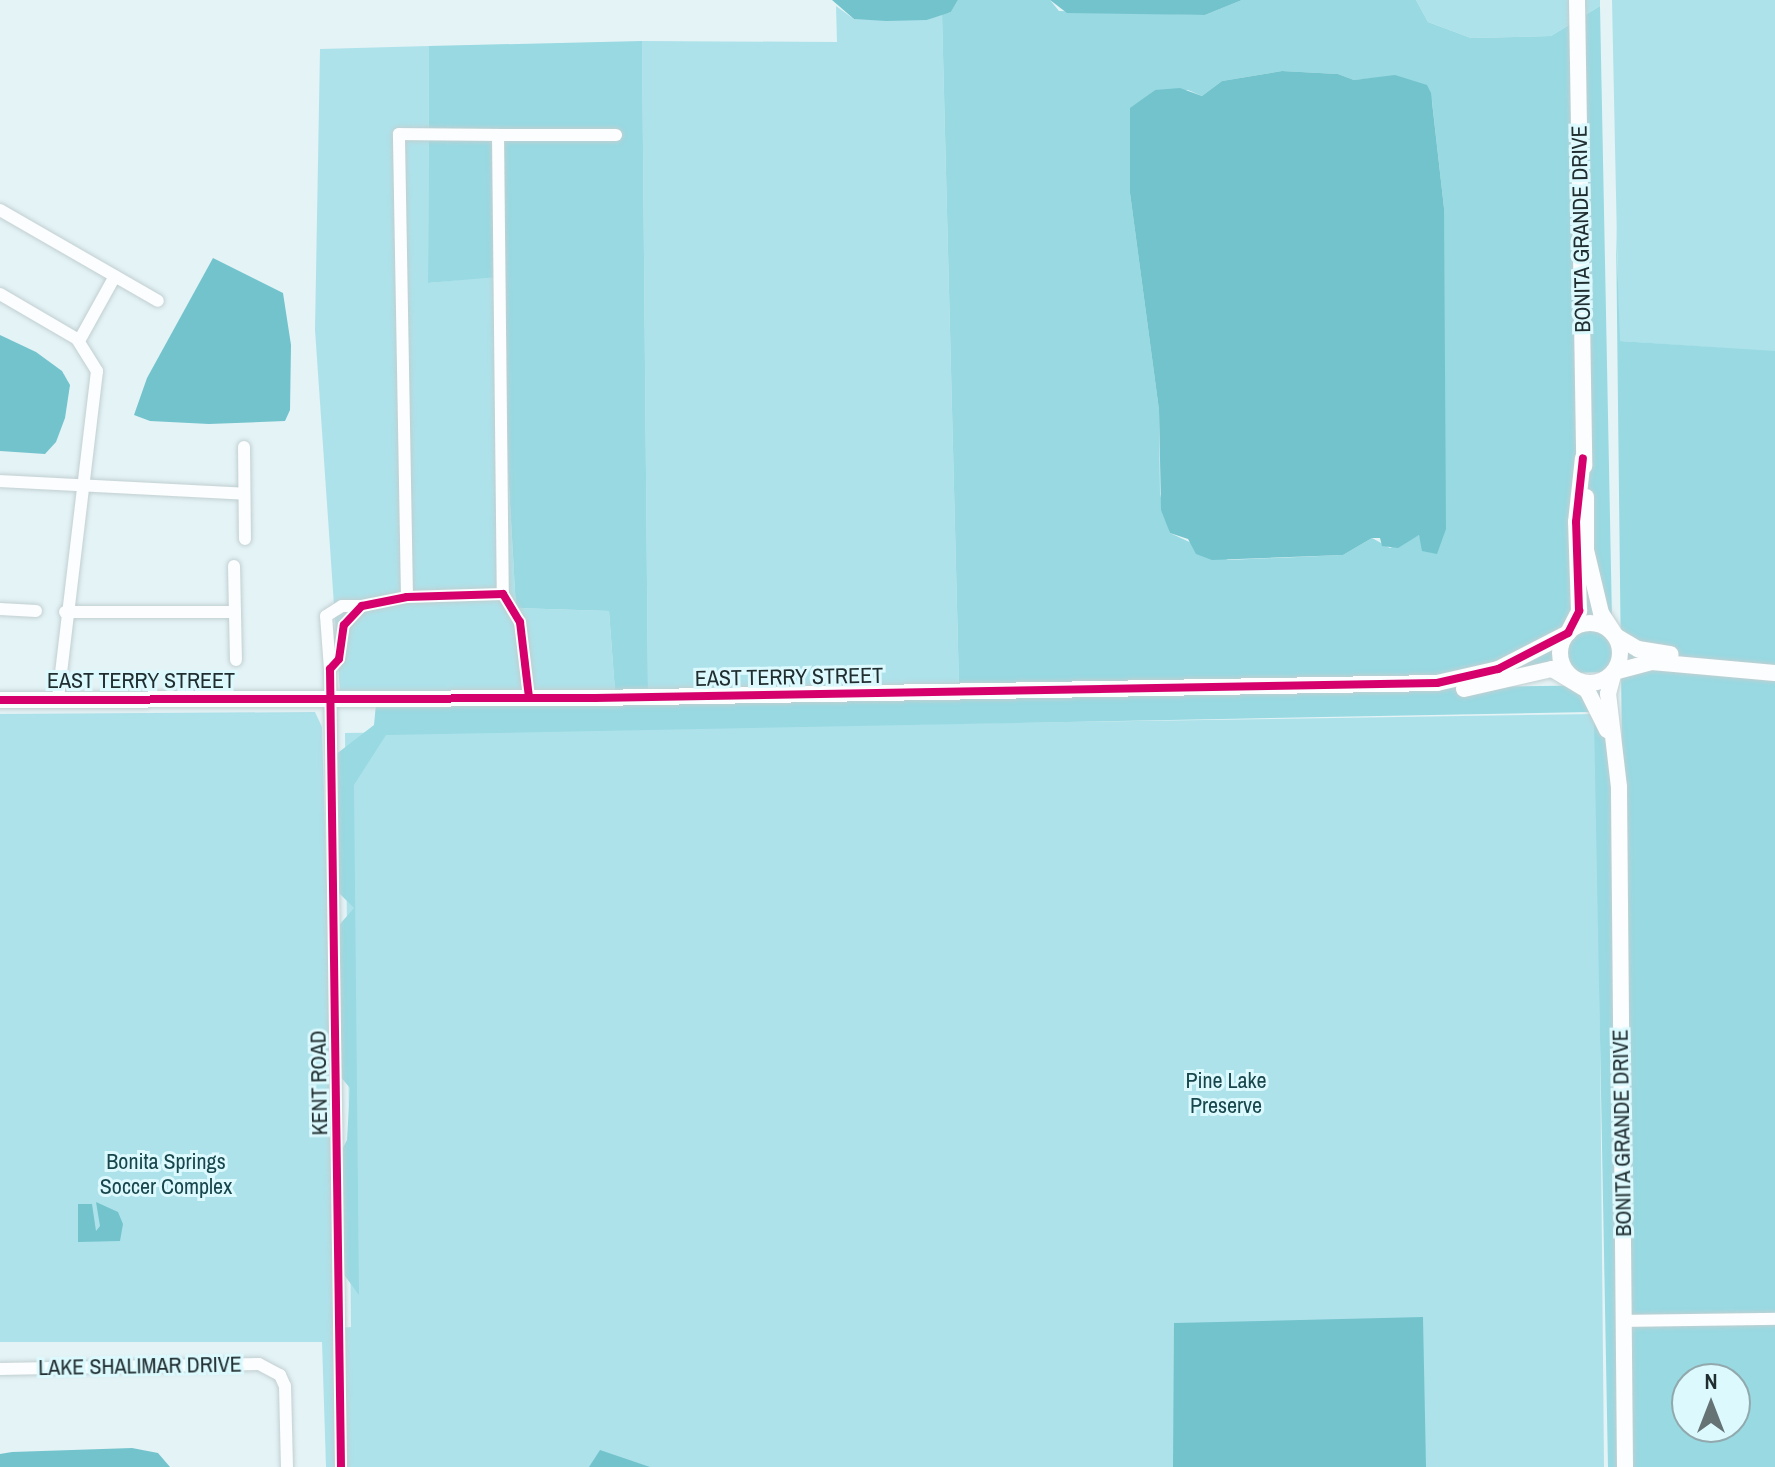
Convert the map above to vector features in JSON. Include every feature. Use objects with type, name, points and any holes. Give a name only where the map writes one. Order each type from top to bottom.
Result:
[{"type":"street","name":"BONITA GRANDE DRIVE","points":[[1577,0],[1583,458],[1590,581],[1601,613],[1616,636]]},
{"type":"street","points":[[407,597],[399,134],[616,135]]},
{"type":"street","points":[[498,135],[503,594],[520,622],[529,697]]},
{"type":"street","points":[[0,210],[158,301]]},
{"type":"street","points":[[79,341],[115,276]]},
{"type":"street","points":[[0,294],[79,341],[94,359],[98,384],[65,612],[58,699]]},
{"type":"street","points":[[244,447],[245,539]]},
{"type":"street","name":"BONITA GRANDE DRIVE","points":[[1568,633],[1579,611],[1576,522],[1583,458]]},
{"type":"street","points":[[0,483],[244,494]]},
{"type":"street","points":[[234,566],[236,660]]},
{"type":"street","points":[[330,669],[326,616],[339,607],[407,597],[503,594]]},
{"type":"street","points":[[330,669],[339,659],[344,625],[362,606]]},
{"type":"street","points":[[339,607],[351,620]]},
{"type":"street","points":[[0,609],[36,611]]},
{"type":"street","points":[[65,612],[235,612]]},
{"type":"street","points":[[1714,665],[1652,662],[1614,672],[1598,682],[1573,678],[1560,656],[1568,633],[1596,623],[1638,649],[1714,665],[1775,673]]},
{"type":"street","name":"EAST TERRY STREET","points":[[0,700],[529,697],[1287,686],[1463,679],[1532,656],[1568,633]]},
{"type":"street","points":[[1614,672],[1621,654],[1616,636]]},
{"type":"street","name":"KENT ROAD","points":[[330,669],[341,1467]]},
{"type":"street","name":"EAST TERRY STREET","points":[[1287,686],[1443,693],[1542,669],[1573,678]]},
{"type":"street","name":"BONITA GRANDE DRIVE","points":[[1614,672],[1608,694],[1619,793],[1625,1467]]},
{"type":"street","name":"BONITA GRANDE DRIVE","points":[[1573,678],[1604,719],[1619,793]]},
{"type":"street","points":[[1623,1321],[1775,1319]]},
{"type":"street","name":"LAKE SHALIMAR DRIVE","points":[[0,1369],[259,1364],[280,1375],[285,1386],[287,1467]]},
{"type":"green space","points":[[1416,0],[1600,0],[1600,6],[1551,36],[1471,38],[1428,22]]},
{"type":"green space","points":[[1612,0],[1775,0],[1775,657],[1750,350],[1619,341]]},
{"type":"green space","points":[[836,6],[854,19],[927,20],[942,14],[959,686],[648,691],[642,41],[837,42]]},
{"type":"green space","points":[[429,46],[428,283],[497,276],[516,608],[609,611],[615,691],[340,692],[315,330],[320,49]]},
{"type":"green space","name":"Pine Lake Preserve","points":[[315,712],[322,727],[340,1328],[351,1327],[345,733],[1597,714],[1604,1467],[326,1467],[322,1342],[0,1342],[0,714]]},
{"type":"shaded area","points":[[832,0],[958,0],[951,12],[927,20],[886,21],[854,19]]},
{"type":"shaded area","points":[[958,0],[1050,0],[1059,11],[1205,15],[1242,0],[1416,0],[1428,22],[1471,38],[1551,36],[1600,6],[1613,672],[959,686],[942,14],[951,12]],"holes":[[[1282,71],[1338,74],[1354,80],[1387,77],[1432,101],[1444,208],[1422,543],[1419,535],[1390,548],[1372,538],[1343,555],[1228,560],[1170,533],[1160,494],[1159,410],[1130,193],[1130,109],[1155,90],[1188,90],[1202,96],[1222,81]]]},
{"type":"shaded area","points":[[1050,0],[1242,0],[1205,15],[1067,13]]},
{"type":"shaded area","points":[[642,41],[648,691],[615,691],[609,611],[516,608],[497,277],[428,283],[429,46]]},
{"type":"shaded area","points":[[1282,71],[1338,74],[1354,80],[1395,75],[1427,85],[1431,93],[1444,208],[1446,529],[1437,554],[1422,551],[1419,535],[1398,548],[1382,546],[1380,538],[1372,538],[1343,555],[1212,560],[1196,554],[1188,539],[1170,533],[1161,510],[1159,410],[1130,193],[1130,108],[1155,90],[1180,88],[1202,96],[1222,81]]},
{"type":"shaded area","points":[[1616,227],[1620,341],[1775,351],[1775,1467],[1630,1467]]},
{"type":"shaded area","points":[[213,258],[283,293],[291,345],[290,410],[285,421],[209,424],[150,421],[134,415],[147,378]]},
{"type":"shaded area","points":[[0,335],[36,352],[62,371],[70,385],[65,418],[56,442],[45,454],[0,451]]},
{"type":"shaded area","points":[[1613,685],[1619,1467],[1608,1467],[1594,718],[1589,712],[386,735],[354,785],[359,1295],[339,1268],[337,1159],[347,1140],[350,1088],[339,1075],[334,931],[354,908],[338,892],[335,755],[374,725],[376,704]]},
{"type":"shaded area","points":[[96,1202],[118,1212],[123,1224],[120,1241],[78,1242],[78,1204],[92,1204],[96,1231],[100,1226]]},
{"type":"shaded area","points":[[1423,1317],[1426,1467],[1173,1467],[1174,1323]]},
{"type":"shaded area","points":[[132,1448],[158,1453],[170,1467],[0,1467],[0,1454],[12,1452]]},
{"type":"shaded area","points":[[600,1450],[650,1467],[589,1467]]},
{"type":"cycle path","points":[[0,700],[595,698],[1437,683],[1498,669],[1568,633],[1579,611],[1576,522],[1583,458]]},
{"type":"cycle path","points":[[341,1467],[330,669],[339,659],[344,625],[362,606],[407,597],[503,594],[520,622],[529,697]]},
{"type":"park label","name":"Bonita Springs Soccer Complex","points":[[166,1174]]}]
